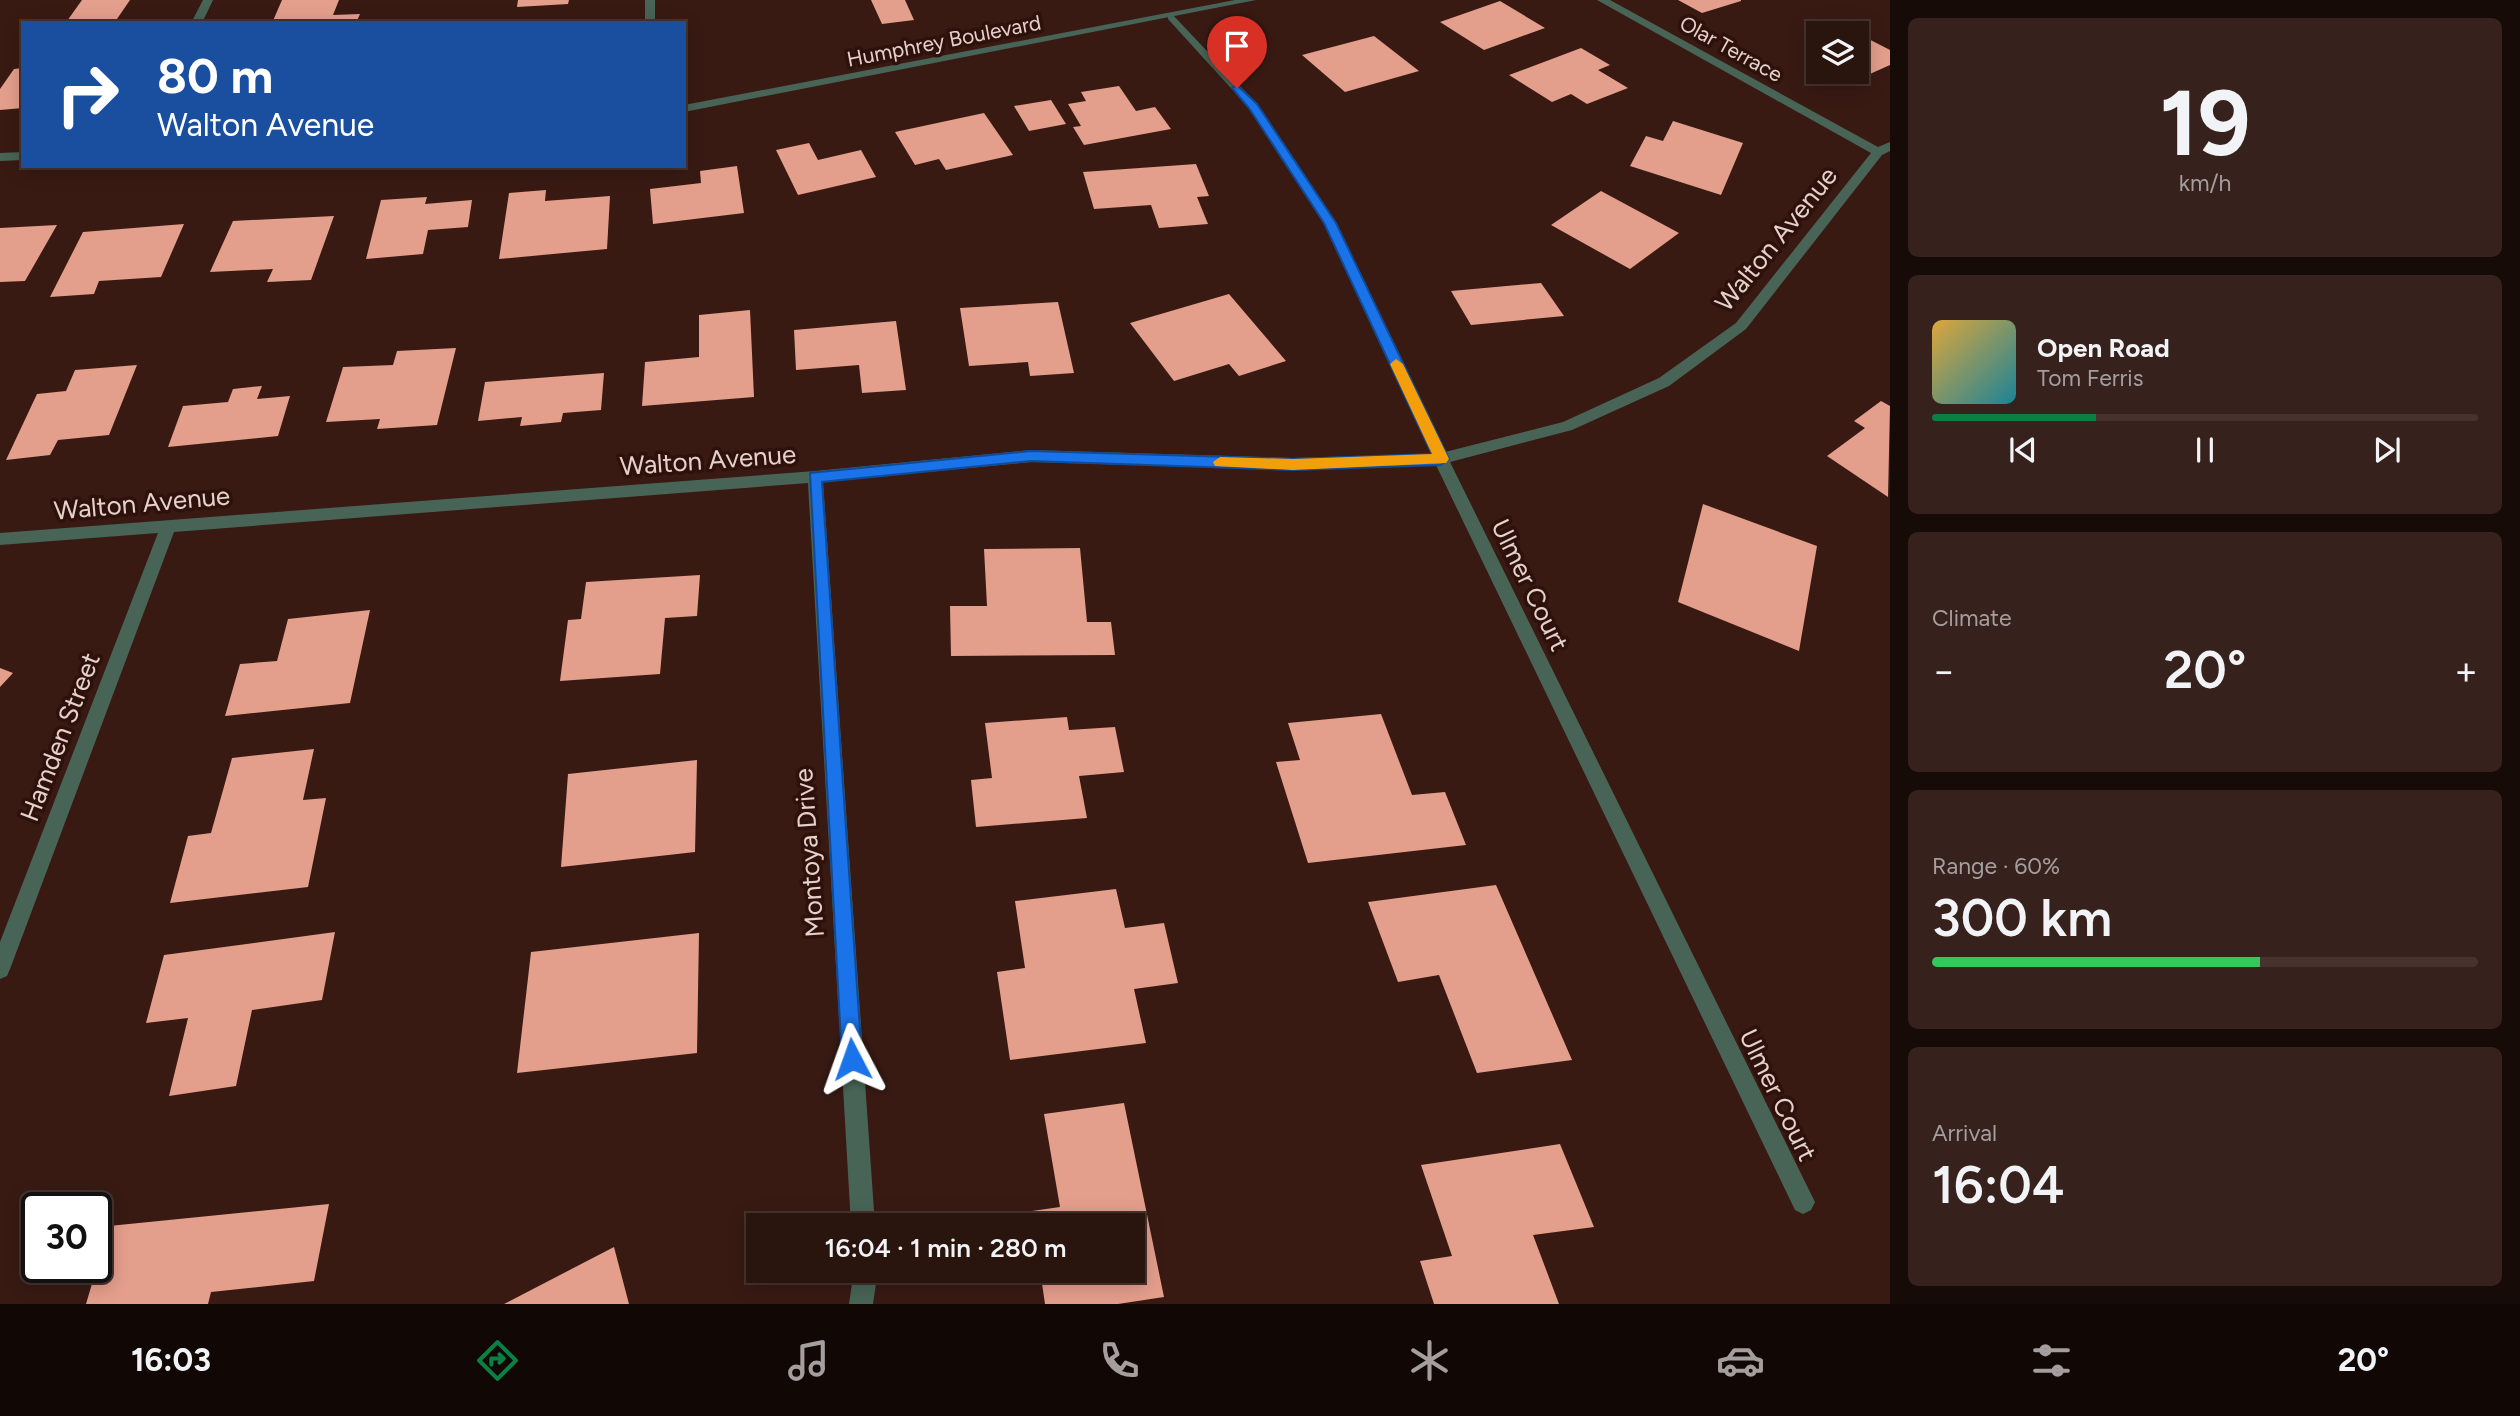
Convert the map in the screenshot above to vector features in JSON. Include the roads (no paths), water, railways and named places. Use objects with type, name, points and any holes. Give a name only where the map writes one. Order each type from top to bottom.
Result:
[{"type":"street","points":[[197,21],[208,0]]},
{"type":"street","points":[[650,0],[650,21]]},
{"type":"street","name":"Humphrey Boulevard","points":[[686,109],[1251,0]]},
{"type":"street","name":"Olar Terrace","points":[[1602,0],[1884,149]]},
{"type":"street","name":"Ulmer Court","points":[[1172,17],[1253,106],[1330,223],[1441,459],[1803,1202]]},
{"type":"street","name":"Walton Avenue","points":[[0,539],[815,477],[1031,456],[1293,464],[1441,459],[1567,426],[1664,382],[1741,326],[1884,149]]},
{"type":"street","points":[[0,157],[21,156]]},
{"type":"street","name":"Montoya Drive","points":[[815,477],[862,1213]]},
{"type":"street","name":"Hamden Street","points":[[0,969],[169,525]]},
{"type":"street","points":[[861,1304],[864,1283]]}]
